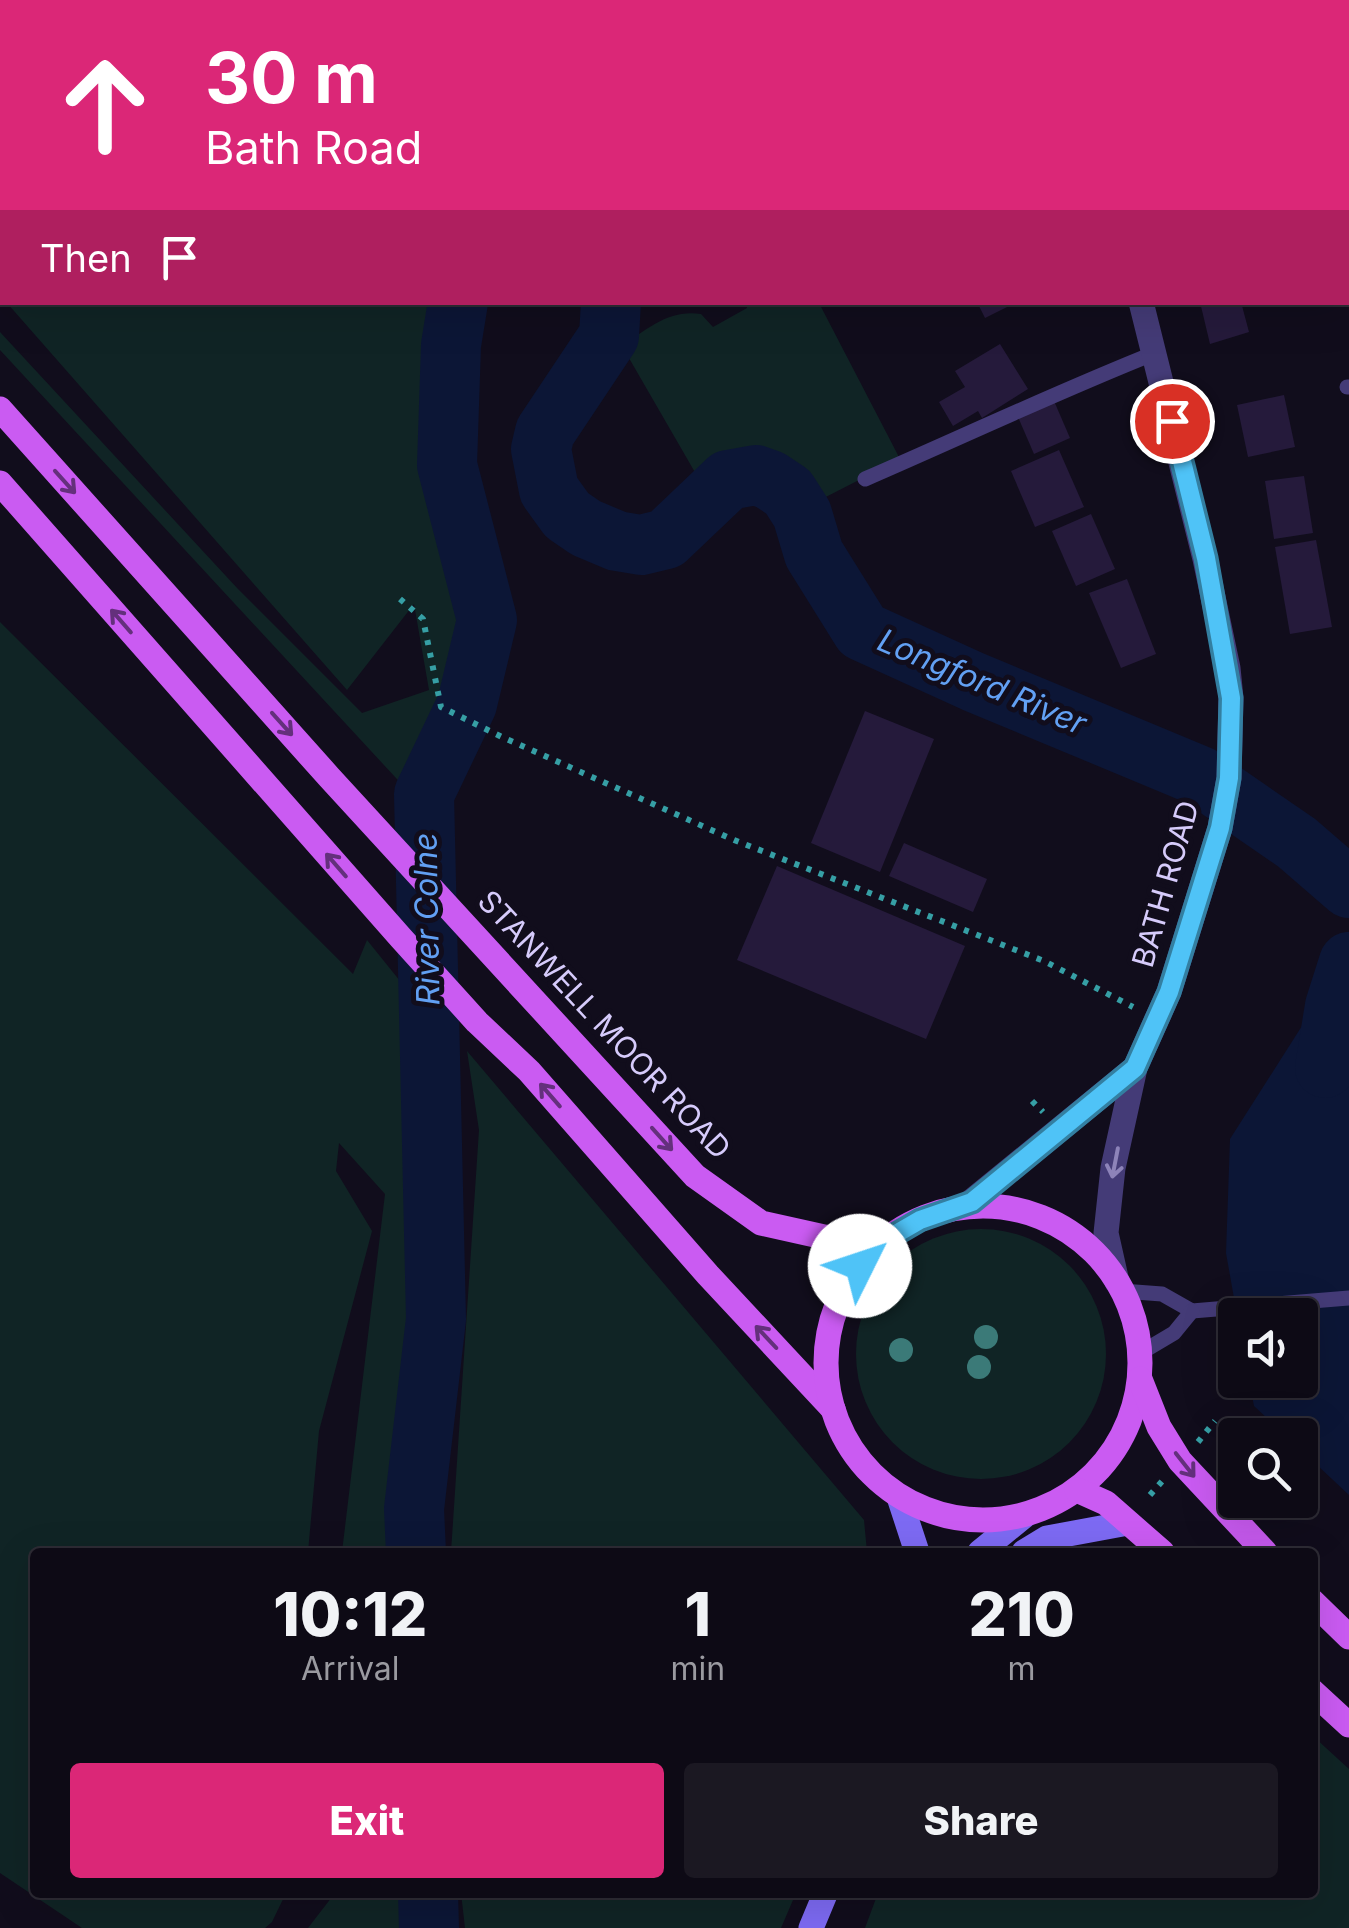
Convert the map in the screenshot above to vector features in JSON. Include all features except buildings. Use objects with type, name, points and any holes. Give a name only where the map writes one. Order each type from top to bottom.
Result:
[{"type":"main road","name":"STANWELL MOOR ROAD","points":[[0,409],[695,1176],[760,1223],[824,1237],[889,1238]]},
{"type":"main road","points":[[0,484],[401,938],[530,1072],[708,1275],[833,1409]]},
{"type":"main road","points":[[972,1202],[1019,1206],[1061,1225],[1089,1246],[1120,1286],[1142,1352],[1132,1419],[1117,1446],[1077,1490],[1024,1516],[974,1520],[934,1513],[899,1497],[866,1470],[844,1438],[833,1409],[824,1368],[827,1326],[840,1293],[860,1266],[889,1238],[920,1220],[972,1202]]},
{"type":"main road","points":[[1140,1379],[1158,1427],[1180,1461],[1261,1548]]},
{"type":"main road","points":[[1077,1490],[1106,1503],[1157,1548]]},
{"type":"main road","points":[[1318,1606],[1349,1637]]},
{"type":"main road","points":[[1318,1697],[1349,1725]]},
{"type":"street","name":"BATH ROAD","points":[[1120,1286],[1106,1233],[1113,1168],[1135,1068],[1169,992],[1220,828],[1229,778],[1231,698],[1206,558],[1142,305]]},
{"type":"street","name":"BATH ROAD","points":[[972,1202],[1135,1068]]},
{"type":"street","points":[[899,1497],[916,1548]]},
{"type":"street","points":[[985,1548],[1024,1516]]},
{"type":"street","points":[[1031,1548],[1047,1538],[1128,1523]]},
{"type":"street","points":[[811,1928],[824,1898]]},
{"type":"lane","points":[[865,479],[1056,392],[1155,352]]},
{"type":"lane","points":[[1120,1286],[1162,1294],[1197,1311],[1349,1298]]},
{"type":"lane","points":[[1142,1352],[1174,1333],[1197,1311]]},
{"type":"path","points":[[400,599],[423,619],[441,706],[734,840],[1044,962],[1156,1020]]},
{"type":"path","points":[[1198,1442],[1215,1421]]},
{"type":"green space","points":[[9,305],[428,305],[435,524],[460,608],[437,737],[408,791],[0,350],[0,332],[238,589],[362,713],[429,690],[414,604],[347,690]]},
{"type":"green space","points":[[820,305],[900,459],[816,502],[789,475],[763,462],[734,464],[700,481],[622,346],[669,317],[701,314],[713,327],[747,308]]},
{"type":"green space","points":[[0,622],[353,974],[367,940],[429,1017],[394,1548],[342,1548],[385,1194],[339,1143],[336,1171],[372,1231],[319,1431],[308,1548],[30,1548],[30,1893],[0,1873]]},
{"type":"green space","points":[[467,1051],[864,1520],[867,1548],[451,1548],[479,1130]]},
{"type":"green space","points":[[981,1229],[1029,1238],[1069,1266],[1097,1306],[1106,1354],[1097,1402],[1069,1442],[1029,1470],[981,1479],[933,1470],[893,1442],[865,1402],[856,1354],[865,1306],[893,1266],[933,1238]]},
{"type":"green space","points":[[1318,1741],[1349,1769],[1349,1928],[865,1928],[876,1898],[1318,1898]]},
{"type":"green space","points":[[37,1898],[284,1898],[265,1928],[82,1928]]},
{"type":"green space","points":[[331,1898],[405,1898],[409,1928],[308,1928]]},
{"type":"green space","points":[[462,1898],[794,1898],[781,1928],[465,1928]]},
{"type":"water","points":[[1328,985],[1349,992],[1349,1495],[1318,1466],[1318,1418],[1267,1418],[1254,1406],[1252,1398],[1318,1398],[1318,1298],[1234,1298],[1226,1253],[1230,1139]]},
{"type":"waterway","name":"River Colne","points":[[416,1548],[414,1509],[436,1319],[424,794],[467,704],[487,620],[447,465],[451,345],[458,305]]},
{"type":"waterway","name":"Longford River","points":[[611,305],[609,336],[545,432],[541,449],[549,490],[567,515],[617,541],[641,545],[666,539],[728,480],[756,475],[770,480],[788,492],[802,514],[814,554],[862,631],[1200,776],[1297,843],[1349,888]]},
{"type":"waterway","name":"Longford River","points":[[1325,1068],[1335,1006],[1349,962]]},
{"type":"waterway","name":"River Colne","points":[[428,1898],[429,1928]]},
{"type":"route","points":[[860,1266],[889,1238],[920,1220],[972,1202],[1135,1068],[1169,992],[1220,828],[1229,778],[1231,698],[1206,558],[1172,421]]}]
